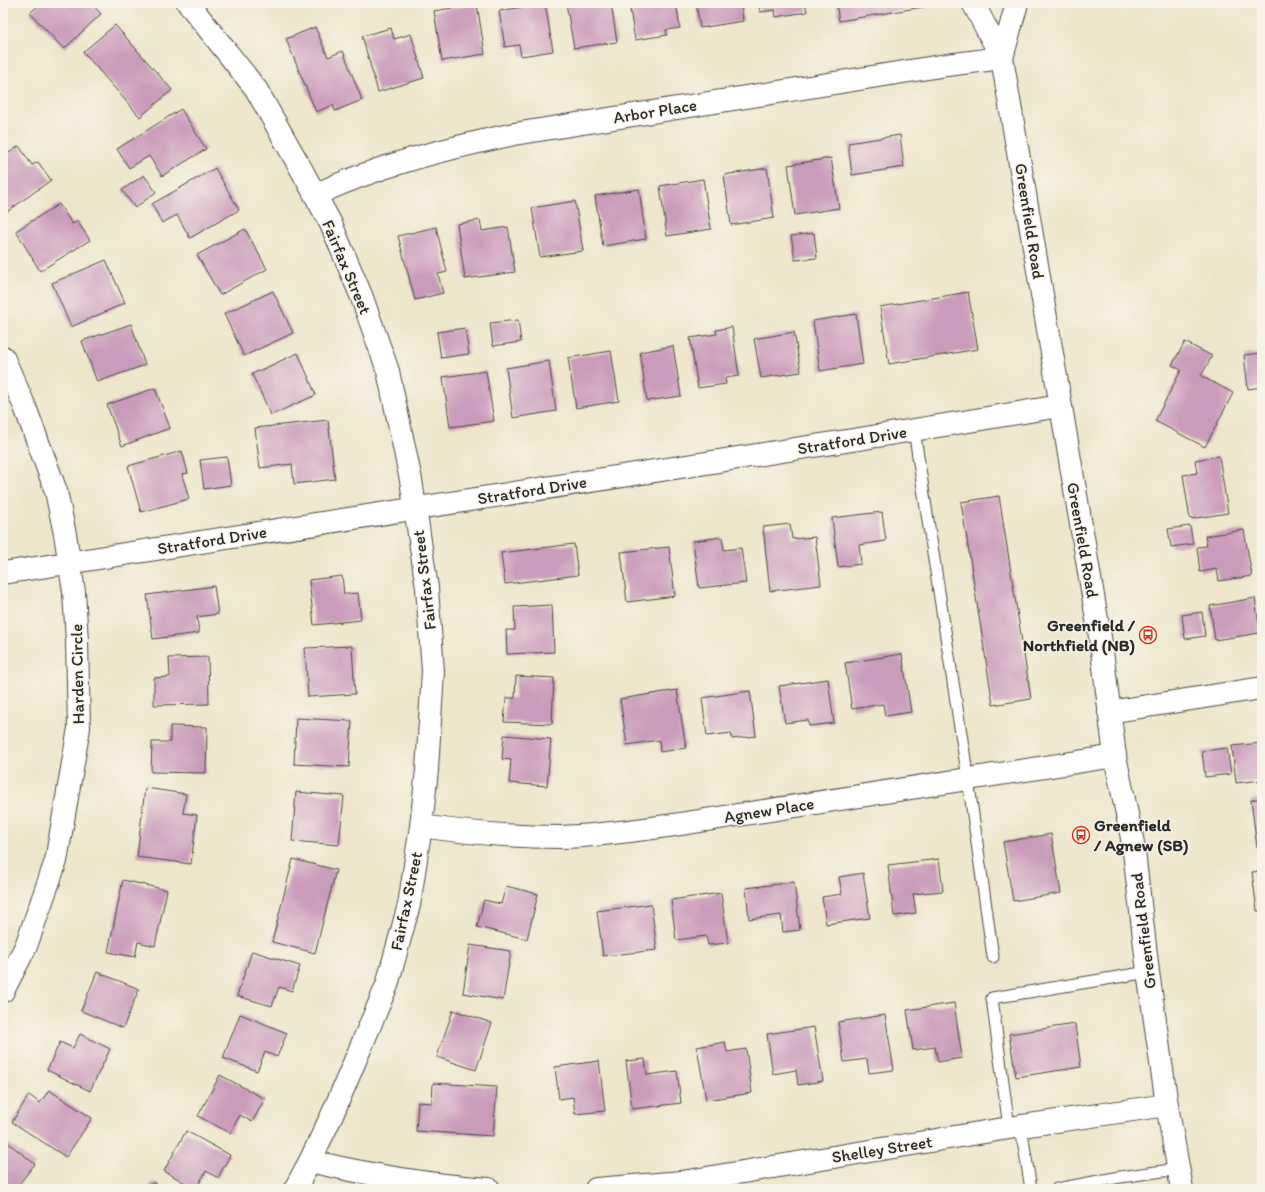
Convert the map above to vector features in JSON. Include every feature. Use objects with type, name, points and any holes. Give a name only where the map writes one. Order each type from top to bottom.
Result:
[{"type":"street","name":"Fairfax Street","points":[[188,3],[256,89],[331,224],[361,295],[388,371],[409,465],[427,588],[434,671],[427,770],[421,826],[409,905],[387,985],[333,1113],[295,1189]]},
{"type":"street","name":"Greenfield Road","points":[[973,3],[1002,58],[1101,643],[1115,756],[1133,843],[1148,972],[1166,1105],[1180,1179]]},
{"type":"street","name":"Greenfield Road","points":[[1002,58],[1017,3]]},
{"type":"street","name":"Arbor Place","points":[[315,194],[378,168],[455,147],[514,134],[940,66],[1002,58]]},
{"type":"street","name":"Harden Circle","points":[[3,357],[25,407],[56,491],[70,562],[74,592],[79,728],[56,861],[26,946],[3,991]]},
{"type":"street","name":"Stratford Drive","points":[[3,573],[1060,406]]},
{"type":"street","points":[[1109,712],[1262,688]]},
{"type":"street","name":"Agnew Place","points":[[421,826],[487,834],[526,836],[563,837],[611,834],[1115,756]]},
{"type":"street","name":"Shelley Street","points":[[596,1189],[682,1182],[1015,1127],[1166,1105]]},
{"type":"street","points":[[310,1161],[397,1179],[455,1187],[489,1189]]},
{"type":"lane","points":[[914,430],[994,957]]},
{"type":"lane","points":[[1031,1189],[1015,1127],[992,998],[1148,972]]},
{"type":"lane","points":[[1057,1189],[1120,1178],[1180,1179]]},
{"type":"building","points":[[41,3],[69,3],[73,7],[78,3],[91,3],[101,14],[64,49],[30,13]]},
{"type":"building","points":[[545,3],[553,51],[521,56],[519,45],[505,47],[499,11]]},
{"type":"building","points":[[566,3],[611,3],[617,42],[574,48]]},
{"type":"building","points":[[629,3],[676,3],[680,28],[666,30],[667,35],[635,40]]},
{"type":"building","points":[[696,3],[741,3],[743,21],[700,28]]},
{"type":"building","points":[[759,3],[805,3],[807,12],[776,17],[775,10],[760,12]]},
{"type":"building","points":[[836,3],[934,3],[935,5],[839,21]]},
{"type":"building","points":[[477,4],[485,54],[442,61],[434,11]]},
{"type":"building","points":[[115,25],[172,90],[140,117],[83,52]]},
{"type":"building","points":[[315,27],[328,57],[343,51],[362,100],[335,111],[333,105],[316,112],[286,39]]},
{"type":"building","points":[[391,28],[394,39],[411,34],[424,78],[378,92],[362,36]]},
{"type":"building","points":[[181,109],[206,149],[162,176],[149,156],[129,168],[117,149]]},
{"type":"building","points":[[3,121],[7,127],[3,130]]},
{"type":"building","points":[[900,135],[904,167],[852,175],[848,143]]},
{"type":"building","points":[[19,146],[32,165],[38,162],[51,180],[4,214],[3,157]]},
{"type":"building","points":[[831,158],[839,208],[795,215],[788,165]]},
{"type":"building","points":[[215,168],[239,210],[190,238],[177,215],[162,223],[152,204]]},
{"type":"building","points":[[767,168],[774,218],[731,225],[724,175]]},
{"type":"building","points":[[144,175],[156,192],[135,208],[122,190]]},
{"type":"building","points":[[703,179],[711,229],[667,236],[660,186]]},
{"type":"building","points":[[639,189],[646,239],[603,246],[595,196]]},
{"type":"building","points":[[575,201],[583,251],[540,257],[532,208]]},
{"type":"building","points":[[59,204],[72,224],[77,221],[90,240],[40,271],[16,231]]},
{"type":"building","points":[[480,220],[482,231],[508,227],[515,272],[465,279],[457,224]]},
{"type":"building","points":[[436,227],[447,272],[438,274],[443,293],[415,300],[398,236]]},
{"type":"building","points":[[245,229],[267,269],[220,295],[197,255]]},
{"type":"building","points":[[814,233],[817,258],[795,260],[791,236]]},
{"type":"building","points":[[106,260],[125,303],[71,327],[52,283]]},
{"type":"building","points":[[273,291],[293,333],[244,356],[224,314]]},
{"type":"building","points":[[968,292],[978,349],[889,364],[880,307]]},
{"type":"building","points":[[856,314],[863,364],[820,371],[813,321]]},
{"type":"building","points":[[518,320],[521,342],[493,346],[490,323]]},
{"type":"building","points":[[131,324],[145,365],[97,382],[82,341]]},
{"type":"building","points":[[732,327],[739,376],[725,378],[726,384],[698,388],[690,338],[717,334],[716,330]]},
{"type":"building","points":[[465,328],[469,354],[441,358],[437,332]]},
{"type":"building","points":[[794,332],[801,372],[761,378],[754,339]]},
{"type":"building","points":[[1185,342],[1212,356],[1201,376],[1233,393],[1205,447],[1155,421],[1181,370],[1172,365]]},
{"type":"building","points":[[673,346],[681,396],[647,401],[640,352]]},
{"type":"building","points":[[611,351],[619,401],[576,408],[568,358]]},
{"type":"building","points":[[298,353],[316,395],[271,415],[252,374]]},
{"type":"building","points":[[1262,353],[1262,387],[1248,389],[1244,355]]},
{"type":"building","points":[[549,361],[556,411],[513,418],[506,368]]},
{"type":"building","points":[[486,371],[494,421],[450,427],[443,377]]},
{"type":"building","points":[[155,388],[170,428],[122,446],[107,405]]},
{"type":"building","points":[[328,420],[335,479],[294,484],[292,464],[260,468],[255,428]]},
{"type":"building","points":[[182,451],[188,473],[182,474],[189,499],[141,512],[128,466]]},
{"type":"building","points":[[1219,456],[1228,513],[1190,519],[1183,475],[1197,473],[1195,460]]},
{"type":"building","points":[[227,457],[231,485],[204,489],[200,460]]},
{"type":"building","points":[[999,496],[1031,699],[993,705],[961,502]]},
{"type":"building","points":[[882,512],[886,541],[859,545],[861,564],[838,567],[832,518]]},
{"type":"building","points":[[790,524],[792,539],[815,537],[821,585],[770,591],[763,527]]},
{"type":"building","points":[[1190,526],[1193,544],[1171,547],[1168,529]]},
{"type":"building","points":[[1244,530],[1252,576],[1219,581],[1217,569],[1200,572],[1197,547],[1207,546],[1205,536]]},
{"type":"building","points":[[722,537],[724,550],[741,548],[746,583],[699,588],[693,541]]},
{"type":"building","points":[[574,544],[578,575],[505,584],[501,553]]},
{"type":"building","points":[[669,547],[675,596],[627,602],[621,552]]},
{"type":"building","points":[[342,576],[344,594],[358,593],[361,620],[314,625],[309,580]]},
{"type":"building","points":[[214,586],[218,614],[197,617],[199,633],[153,639],[147,595]]},
{"type":"building","points":[[1255,598],[1260,633],[1215,640],[1210,606]]},
{"type":"building","points":[[552,605],[554,652],[507,654],[506,630],[515,630],[514,607]]},
{"type":"building","points":[[1202,612],[1205,636],[1185,639],[1182,615]]},
{"type":"building","points":[[352,646],[355,694],[308,697],[305,648]]},
{"type":"building","points":[[902,654],[911,712],[885,716],[883,704],[852,709],[845,663]]},
{"type":"building","points":[[208,657],[209,704],[154,705],[154,678],[170,677],[169,658]]},
{"type":"building","points":[[516,676],[554,678],[552,724],[504,722],[506,698],[515,698]]},
{"type":"building","points":[[828,679],[834,723],[809,726],[808,720],[785,723],[779,686]]},
{"type":"building","points":[[677,690],[686,748],[660,752],[659,740],[627,745],[620,699]]},
{"type":"building","points":[[750,691],[756,736],[732,739],[731,733],[707,736],[702,698]]},
{"type":"building","points":[[296,718],[352,721],[349,767],[294,764]]},
{"type":"building","points":[[170,726],[207,727],[206,773],[151,772],[152,742],[170,742]]},
{"type":"building","points":[[504,735],[551,739],[547,786],[509,783],[511,760],[502,759]]},
{"type":"building","points":[[1262,743],[1262,780],[1236,783],[1232,746]]},
{"type":"building","points":[[1227,748],[1231,774],[1205,777],[1202,751]]},
{"type":"building","points":[[145,788],[186,794],[183,813],[197,815],[191,864],[137,857]]},
{"type":"building","points":[[296,792],[344,796],[339,845],[292,841]]},
{"type":"building","points":[[1262,798],[1262,847],[1257,847],[1251,800]]},
{"type":"building","points":[[1051,834],[1061,893],[1013,901],[1003,842]]},
{"type":"building","points":[[293,859],[336,870],[315,953],[272,942]]},
{"type":"building","points":[[939,859],[943,891],[913,894],[916,913],[894,916],[888,865]]},
{"type":"building","points":[[1262,871],[1262,911],[1257,911],[1252,872]]},
{"type":"building","points":[[863,873],[870,918],[826,924],[822,897],[842,894],[839,877]]},
{"type":"building","points":[[123,880],[167,890],[155,946],[138,942],[135,957],[108,952]]},
{"type":"building","points":[[794,882],[800,930],[783,932],[781,915],[749,919],[746,888]]},
{"type":"building","points":[[506,886],[538,894],[527,939],[477,927],[484,900],[501,904]]},
{"type":"building","points":[[721,893],[728,943],[708,945],[706,936],[676,940],[671,900]]},
{"type":"building","points":[[651,904],[657,950],[603,956],[597,911]]},
{"type":"building","points":[[470,945],[511,951],[503,1000],[463,993]]},
{"type":"building","points":[[252,951],[300,966],[292,991],[279,987],[272,1006],[237,996]]},
{"type":"building","points":[[97,972],[139,989],[123,1028],[81,1011]]},
{"type":"building","points":[[954,1003],[962,1058],[938,1062],[935,1047],[913,1050],[907,1010]]},
{"type":"building","points":[[453,1010],[492,1023],[476,1070],[437,1057]]},
{"type":"building","points":[[240,1014],[287,1033],[277,1057],[265,1052],[257,1071],[223,1058]]},
{"type":"building","points":[[885,1015],[894,1070],[869,1073],[867,1059],[844,1062],[838,1022]]},
{"type":"building","points":[[1075,1024],[1081,1067],[1016,1077],[1009,1034]]},
{"type":"building","points":[[814,1027],[823,1081],[798,1085],[796,1070],[773,1074],[767,1034]]},
{"type":"building","points":[[80,1034],[110,1049],[90,1091],[47,1070],[60,1042],[73,1048]]},
{"type":"building","points":[[725,1042],[727,1052],[746,1049],[752,1093],[706,1100],[697,1047]]},
{"type":"building","points":[[645,1059],[647,1075],[677,1071],[681,1103],[632,1109],[626,1061]]},
{"type":"building","points":[[599,1061],[605,1111],[575,1114],[573,1097],[559,1099],[555,1067]]},
{"type":"building","points":[[220,1075],[265,1099],[252,1122],[240,1115],[230,1133],[198,1116]]},
{"type":"building","points":[[433,1083],[497,1087],[493,1136],[416,1131],[418,1102],[432,1103]]},
{"type":"building","points":[[49,1090],[92,1118],[66,1157],[12,1122],[29,1095],[40,1103]]},
{"type":"building","points":[[186,1131],[230,1155],[218,1178],[206,1171],[196,1189],[164,1171]]},
{"type":"building","points":[[3,1139],[35,1164],[15,1189],[3,1189]]},
{"type":"building","points":[[153,1182],[163,1189],[148,1189]]},
{"type":"place","name":"Greenfield / Northfield (NB)","points":[[1148,635]]},
{"type":"place","name":"Greenfield / Agnew (SB)","points":[[1081,835]]}]
